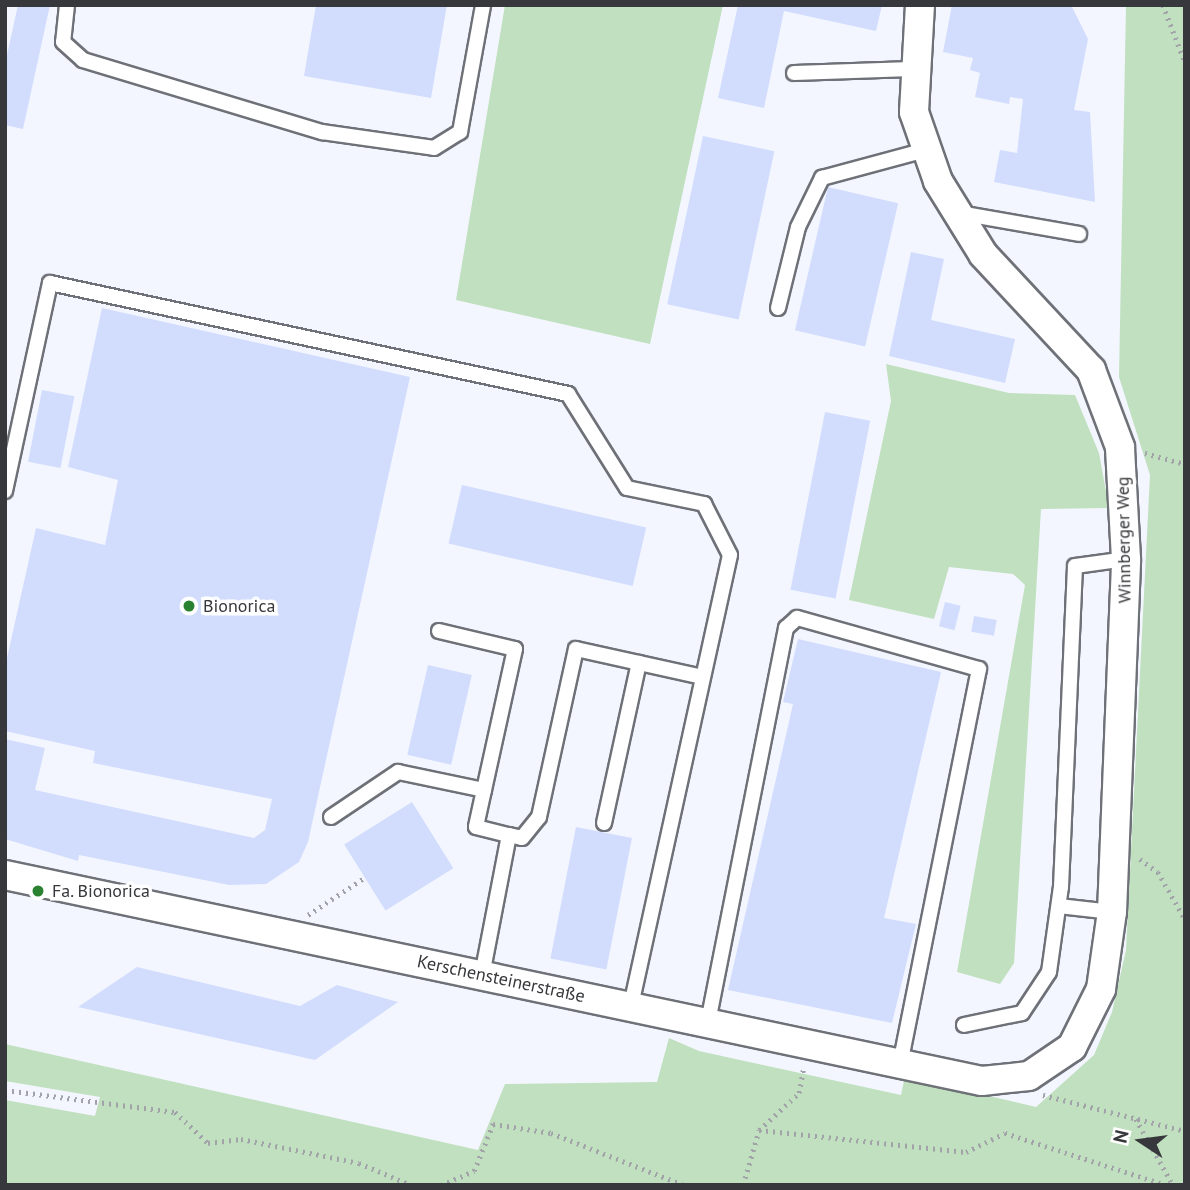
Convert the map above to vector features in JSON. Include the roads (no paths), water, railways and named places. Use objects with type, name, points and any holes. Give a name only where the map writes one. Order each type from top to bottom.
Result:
[{"type":"street","name":"Winnberger Weg","points":[[920,5],[912,69],[914,112],[926,150],[955,213],[983,254],[1091,370],[1120,447],[1126,559],[1117,843],[1112,912],[1101,989],[1082,1034],[1044,1069],[996,1083]]},
{"type":"street","name":"Kerschensteinerstraße","points":[[5,875],[996,1083]]},
{"type":"lane","points":[[67,5],[63,42],[83,60],[322,132],[433,148],[450,143],[462,125],[483,5]]},
{"type":"lane","points":[[794,73],[872,66],[912,69]]},
{"type":"lane","points":[[778,309],[798,227],[822,178],[926,150]]},
{"type":"lane","points":[[955,213],[1079,234]]},
{"type":"lane","points":[[5,491],[50,282],[568,394],[627,488],[704,504],[730,555],[631,1006]]},
{"type":"lane","points":[[964,1025],[1011,1019],[1033,1002],[1049,972],[1059,906],[1075,566],[1126,559]]},
{"type":"lane","points":[[708,1022],[786,628],[797,618],[979,668],[900,1063]]},
{"type":"lane","points":[[439,631],[515,649],[476,827],[522,838],[539,817],[576,649],[702,677]]},
{"type":"lane","points":[[604,823],[639,663]]},
{"type":"lane","points":[[331,817],[398,772],[484,790]]},
{"type":"lane","points":[[482,975],[509,835]]},
{"type":"lane","points":[[1059,906],[1112,912]]},
{"type":"place","name":"Bionorica","points":[[189,606]]},
{"type":"place","name":"Fa. Bionorica","points":[[38,891]]}]
